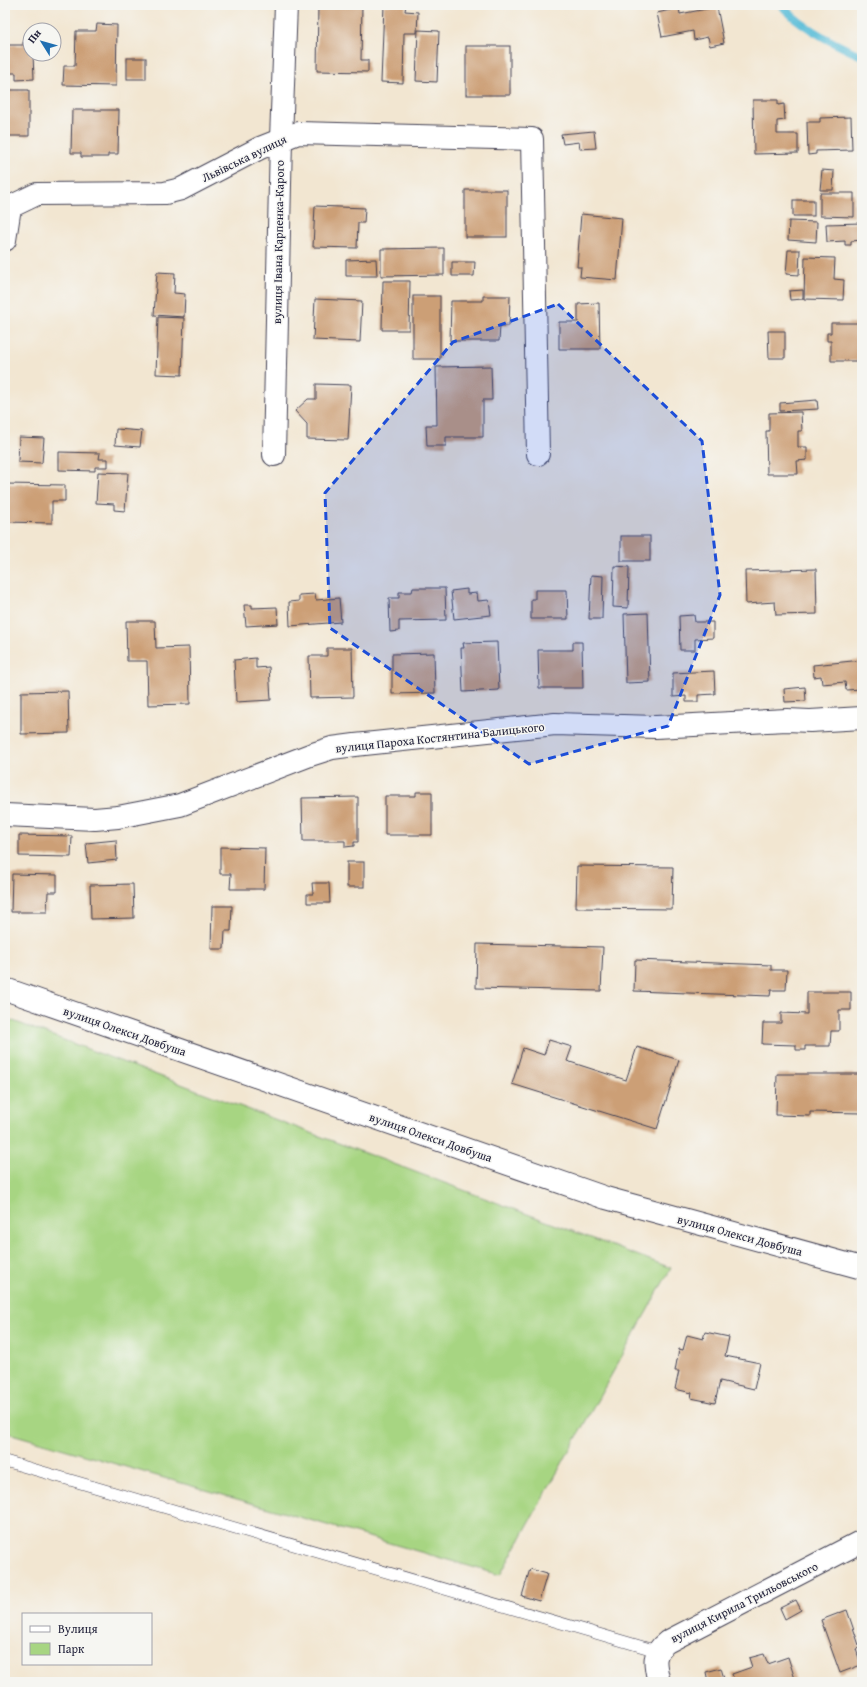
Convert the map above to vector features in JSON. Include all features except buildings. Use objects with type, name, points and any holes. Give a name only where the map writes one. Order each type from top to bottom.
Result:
[{"type":"street","name":"вулиця Івана Карпенка-Карого","points":[[274,455],[280,139],[286,5]]},
{"type":"street","name":"Львівська вулиця","points":[[5,240],[7,207],[37,194],[165,193],[181,189],[260,148],[298,133],[532,139],[538,454]]},
{"type":"street","name":"вулиця Пароха Костянтина Балицького","points":[[5,815],[111,818],[172,806],[310,755],[332,748],[355,745],[555,724],[656,726],[862,718]]},
{"type":"street","name":"вулиця Олекси Довбуша","points":[[5,989],[606,1198],[862,1268]]},
{"type":"street","name":"вулиця Кирила Трильовського","points":[[659,1682],[655,1663],[657,1651],[667,1642],[862,1541]]},
{"type":"lane","points":[[5,1461],[657,1651]]},
{"type":"highlighted area","points":[[558,304],[702,441],[720,595],[668,726],[529,764],[330,628],[325,493],[453,342]]},
{"type":"green space","points":[[5,1018],[671,1268],[500,1575],[5,1432]]},
{"type":"waterway","points":[[781,5],[799,21],[819,35],[862,56]]}]
